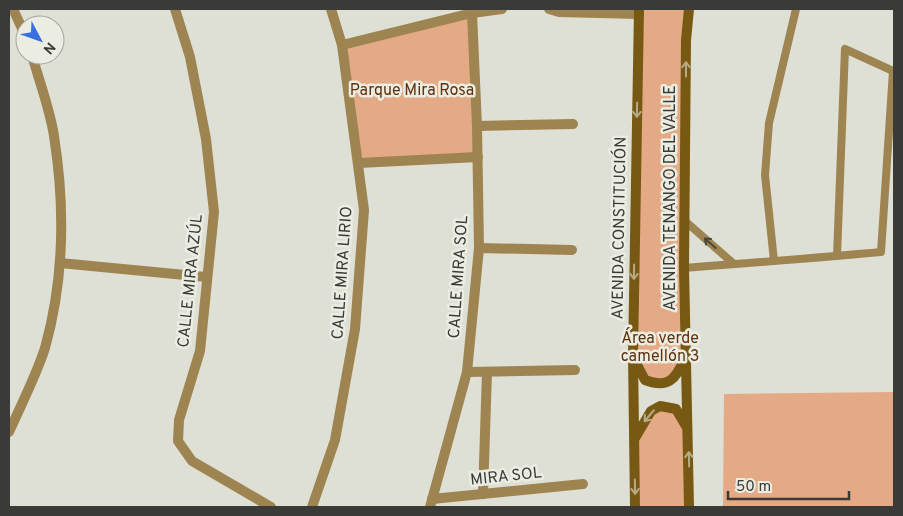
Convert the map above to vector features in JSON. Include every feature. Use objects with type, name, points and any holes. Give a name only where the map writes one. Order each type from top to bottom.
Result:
[{"type":"main road","name":"AVENIDA TENANGO DEL VALLE","points":[[689,9],[686,40],[684,268],[689,507]]},
{"type":"main road","name":"AVENIDA CONSTITUCIÓN","points":[[636,507],[633,355],[639,12]]},
{"type":"main road","points":[[633,355],[645,380],[657,384],[670,382],[680,371],[686,356]]},
{"type":"main road","points":[[635,439],[651,411],[660,406],[676,409],[684,421],[688,436]]},
{"type":"street","name":"CALLE MIRA AZÚL","points":[[175,9],[190,57],[206,139],[214,212],[200,351],[179,420],[178,441],[192,461],[271,507]]},
{"type":"street","name":"CALLE MIRA LIRIO","points":[[312,507],[335,440],[356,329],[364,210],[342,45],[331,9]]},
{"type":"street","points":[[342,45],[472,14],[502,9]]},
{"type":"street","points":[[549,9],[559,12],[639,12]]},
{"type":"street","name":"CALLE MIRA SOL","points":[[431,503],[467,372],[479,248],[478,126],[472,14]]},
{"type":"street","points":[[9,432],[44,350],[55,308],[60,263],[60,201],[54,135],[35,65]]},
{"type":"street","points":[[478,126],[572,124]]},
{"type":"street","points":[[359,162],[478,157]]},
{"type":"street","points":[[479,248],[572,250]]},
{"type":"street","points":[[60,263],[206,277]]},
{"type":"street","points":[[467,372],[575,370]]},
{"type":"street","points":[[483,494],[487,372]]},
{"type":"street","name":"MIRA SOL","points":[[431,503],[483,494],[583,484]]},
{"type":"lane","points":[[774,261],[765,175],[769,123],[796,9]]},
{"type":"lane","points":[[684,268],[838,256],[880,252],[893,71],[845,49],[838,256]]},
{"type":"lane","points":[[685,221],[734,264]]},
{"type":"green space","name":"Área verde camellón 3","points":[[642,9],[690,9],[687,357],[665,380],[646,377],[635,353]]},
{"type":"green space","name":"Parque Mira Rosa","points":[[468,12],[478,157],[358,158],[344,43]]},
{"type":"green space","points":[[894,392],[894,507],[723,507],[724,394]]},
{"type":"green space","points":[[669,408],[683,422],[687,507],[638,507],[637,439],[653,413]]}]
